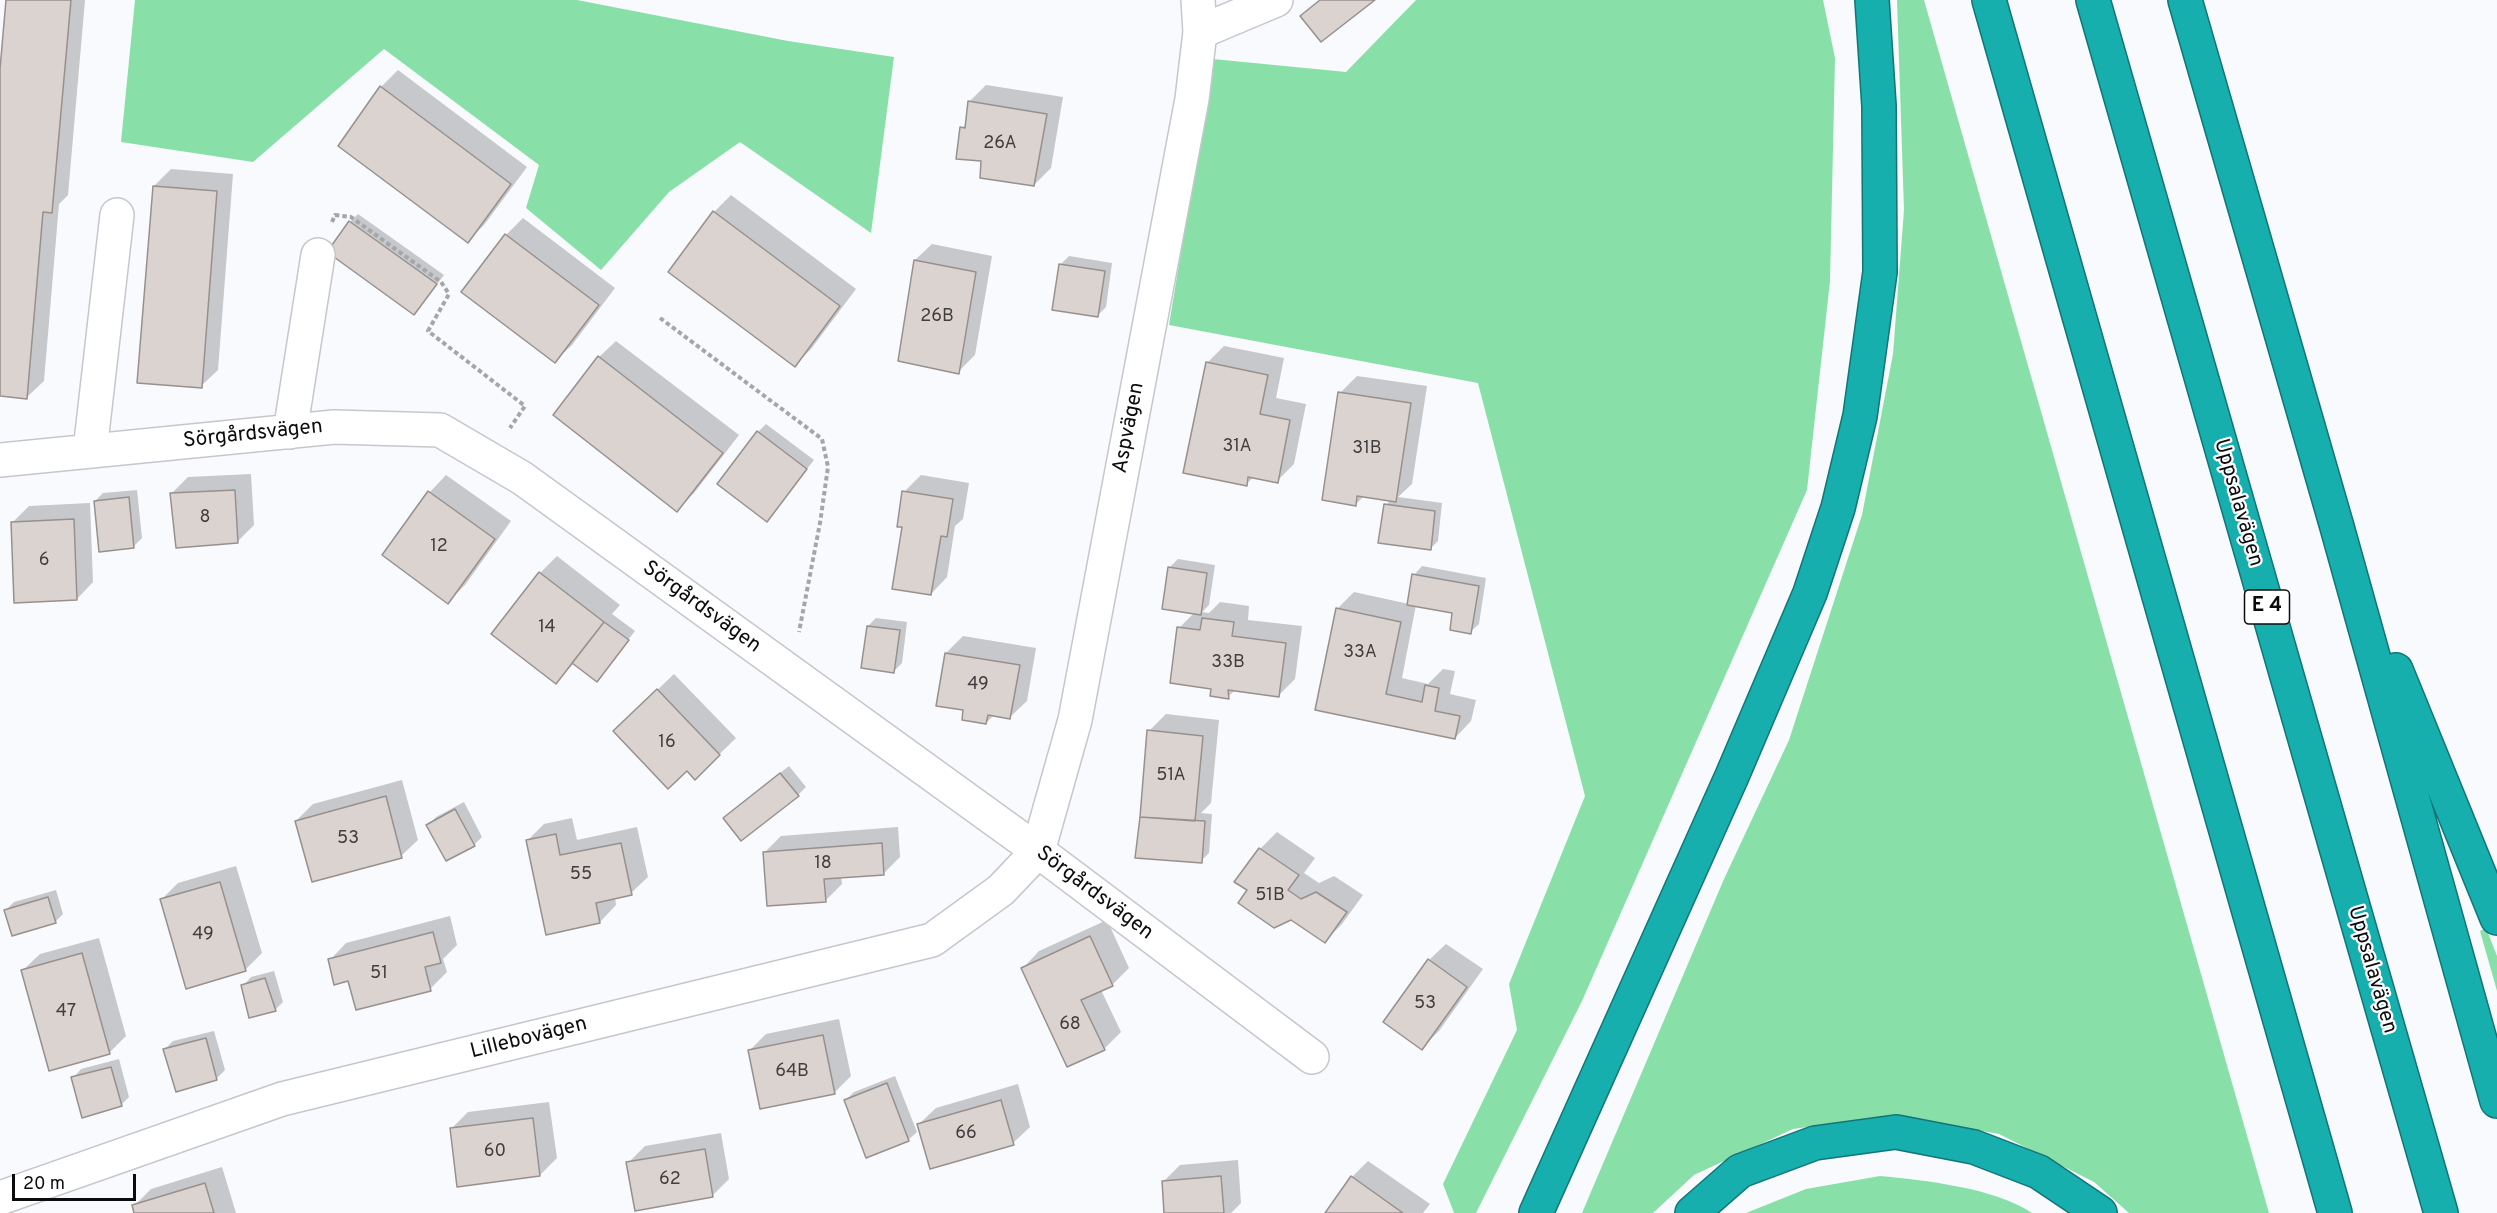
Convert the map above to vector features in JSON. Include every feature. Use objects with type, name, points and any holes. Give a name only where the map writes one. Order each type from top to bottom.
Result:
[{"type":"highway","points":[[1536,1213],[1732,776],[1810,593],[1838,508],[1860,416],[1880,272],[1879,106],[1872,0]]},
{"type":"highway","points":[[1989,0],[2335,1213]]},
{"type":"highway","name":"Uppsalavägen","points":[[2093,0],[2440,1213]]},
{"type":"highway","points":[[2185,0],[2337,526],[2497,1101]]},
{"type":"highway","points":[[2337,526],[2497,918]]},
{"type":"highway","points":[[1692,1213],[1740,1171],[1815,1143],[1896,1132],[1974,1147],[2039,1172],[2100,1213]]},
{"type":"street","points":[[1199,16],[1276,0]]},
{"type":"street","name":"Aspvägen","points":[[1038,851],[1075,720],[1192,99],[1199,16]]},
{"type":"street","points":[[90,451],[117,215]]},
{"type":"street","points":[[290,432],[318,255]]},
{"type":"street","name":"Sörgårdsvägen","points":[[0,460],[334,427],[440,430],[522,478],[1038,851],[1312,1057]]},
{"type":"street","name":"Lillebovägen","points":[[0,1198],[282,1099],[932,940],[1001,890],[1038,851]]},
{"type":"path","points":[[318,255],[335,215],[351,217],[441,282],[449,294],[428,331],[525,406],[490,459]]},
{"type":"path","points":[[660,318],[822,439],[828,467],[820,522],[808,575],[800,627],[787,670]]},
{"type":"green space","points":[[135,0],[577,0],[788,41],[894,57],[871,233],[740,142],[669,192],[601,270],[526,208],[539,165],[384,49],[253,162],[121,142]]},
{"type":"green space","points":[[1416,0],[1823,0],[1835,58],[1830,281],[1807,490],[1582,1001],[1476,1213],[1454,1213],[1443,1184],[1517,1030],[1509,984],[1585,796],[1478,383],[1169,325],[1213,59],[1346,72]]},
{"type":"green space","points":[[1897,0],[1924,0],[2269,1213],[2129,1213],[2094,1182],[1999,1134],[1894,1115],[1793,1129],[1694,1175],[1653,1213],[1582,1213],[1724,879],[1789,740],[1862,515],[1893,354],[1904,210]]},
{"type":"green space","points":[[2486,928],[2497,956],[2497,991],[2480,931]]},
{"type":"green space","points":[[1880,1176],[1979,1191],[2017,1204],[2032,1213],[1746,1213],[1806,1189]]},
{"type":"building","points":[[6,0],[71,0],[52,213],[43,212],[27,399],[0,396],[0,69]]},
{"type":"building","points":[[1320,0],[1375,0],[1321,42],[1300,16]]},
{"type":"building","points":[[380,86],[511,184],[468,243],[338,146]]},
{"type":"building","points":[[968,101],[1047,114],[1034,186],[980,178],[981,161],[956,159],[960,127],[965,128]]},
{"type":"building","points":[[153,186],[217,191],[202,388],[137,383]]},
{"type":"building","points":[[713,211],[840,306],[795,367],[668,272]]},
{"type":"building","points":[[349,221],[437,284],[414,315],[327,252]]},
{"type":"building","points":[[505,234],[599,305],[555,363],[461,292]]},
{"type":"building","points":[[914,260],[976,272],[959,374],[898,361]]},
{"type":"building","points":[[1059,264],[1105,271],[1098,317],[1052,310]]},
{"type":"building","points":[[598,356],[723,453],[677,512],[553,415]]},
{"type":"building","points":[[1206,362],[1268,375],[1260,414],[1290,420],[1278,483],[1248,477],[1247,486],[1183,473]]},
{"type":"building","points":[[1338,392],[1411,403],[1396,502],[1357,496],[1356,506],[1322,500]]},
{"type":"building","points":[[757,431],[807,469],[767,522],[717,484]]},
{"type":"building","points":[[235,490],[238,543],[176,548],[170,493]]},
{"type":"building","points":[[428,491],[495,539],[448,604],[382,555]]},
{"type":"building","points":[[902,491],[953,499],[947,537],[941,536],[931,595],[892,589],[902,527],[897,527]]},
{"type":"building","points":[[129,497],[134,548],[99,552],[94,501]]},
{"type":"building","points":[[1384,504],[1435,511],[1431,550],[1378,543]]},
{"type":"building","points":[[74,519],[77,600],[14,603],[11,522]]},
{"type":"building","points":[[1168,567],[1207,573],[1201,615],[1162,609]]},
{"type":"building","points":[[539,572],[604,622],[556,684],[491,634]]},
{"type":"building","points":[[1412,574],[1479,586],[1471,634],[1450,630],[1452,613],[1407,605]]},
{"type":"building","points":[[1336,608],[1401,622],[1386,694],[1422,702],[1425,685],[1439,688],[1435,711],[1460,716],[1455,739],[1315,710]]},
{"type":"building","points":[[1202,618],[1234,622],[1232,636],[1286,643],[1279,697],[1228,690],[1229,699],[1210,696],[1211,689],[1170,683],[1177,627],[1200,630]]},
{"type":"building","points":[[604,622],[629,640],[597,682],[572,663]]},
{"type":"building","points":[[867,626],[900,630],[894,673],[861,668]]},
{"type":"building","points":[[945,653],[1020,665],[1010,719],[988,715],[986,724],[962,720],[963,710],[936,706]]},
{"type":"building","points":[[657,689],[720,755],[695,780],[687,771],[668,789],[613,731]]},
{"type":"building","points":[[1147,730],[1203,736],[1195,821],[1140,817]]},
{"type":"building","points":[[780,773],[799,796],[741,841],[723,818]]},
{"type":"building","points":[[386,796],[402,858],[312,882],[295,821]]},
{"type":"building","points":[[455,809],[475,846],[446,861],[426,825]]},
{"type":"building","points":[[1140,817],[1205,821],[1202,863],[1135,858]]},
{"type":"building","points":[[556,834],[560,855],[621,843],[632,895],[596,903],[600,923],[546,935],[526,840]]},
{"type":"building","points":[[882,843],[884,875],[824,879],[826,902],[767,906],[763,852]]},
{"type":"building","points":[[1259,848],[1299,875],[1288,890],[1301,899],[1316,892],[1347,912],[1325,943],[1291,920],[1274,928],[1238,903],[1247,890],[1234,882]]},
{"type":"building","points":[[220,882],[246,971],[186,989],[160,899]]},
{"type":"building","points":[[48,897],[56,923],[12,936],[4,910]]},
{"type":"building","points":[[433,932],[441,963],[425,967],[431,991],[356,1010],[348,981],[334,985],[328,959]]},
{"type":"building","points":[[1090,936],[1113,986],[1081,1000],[1105,1050],[1067,1067],[1021,968]]},
{"type":"building","points":[[82,953],[110,1054],[49,1071],[21,970]]},
{"type":"building","points":[[1428,959],[1467,987],[1422,1050],[1383,1022]]},
{"type":"building","points":[[265,978],[276,1011],[249,1018],[241,985]]},
{"type":"building","points":[[823,1035],[835,1094],[760,1109],[748,1050]]},
{"type":"building","points":[[206,1038],[217,1080],[176,1092],[163,1049]]},
{"type":"building","points":[[111,1067],[122,1106],[82,1118],[71,1077]]},
{"type":"building","points":[[887,1083],[909,1141],[866,1158],[844,1100]]},
{"type":"building","points":[[1001,1100],[1014,1145],[930,1169],[917,1124]]},
{"type":"building","points":[[533,1118],[540,1176],[457,1187],[450,1128]]},
{"type":"building","points":[[705,1149],[713,1197],[635,1211],[626,1162]]},
{"type":"building","points":[[1221,1176],[1224,1213],[1164,1213],[1162,1181]]},
{"type":"building","points":[[1351,1176],[1403,1213],[1325,1213]]},
{"type":"building","points":[[205,1183],[214,1213],[134,1213],[132,1205]]}]
